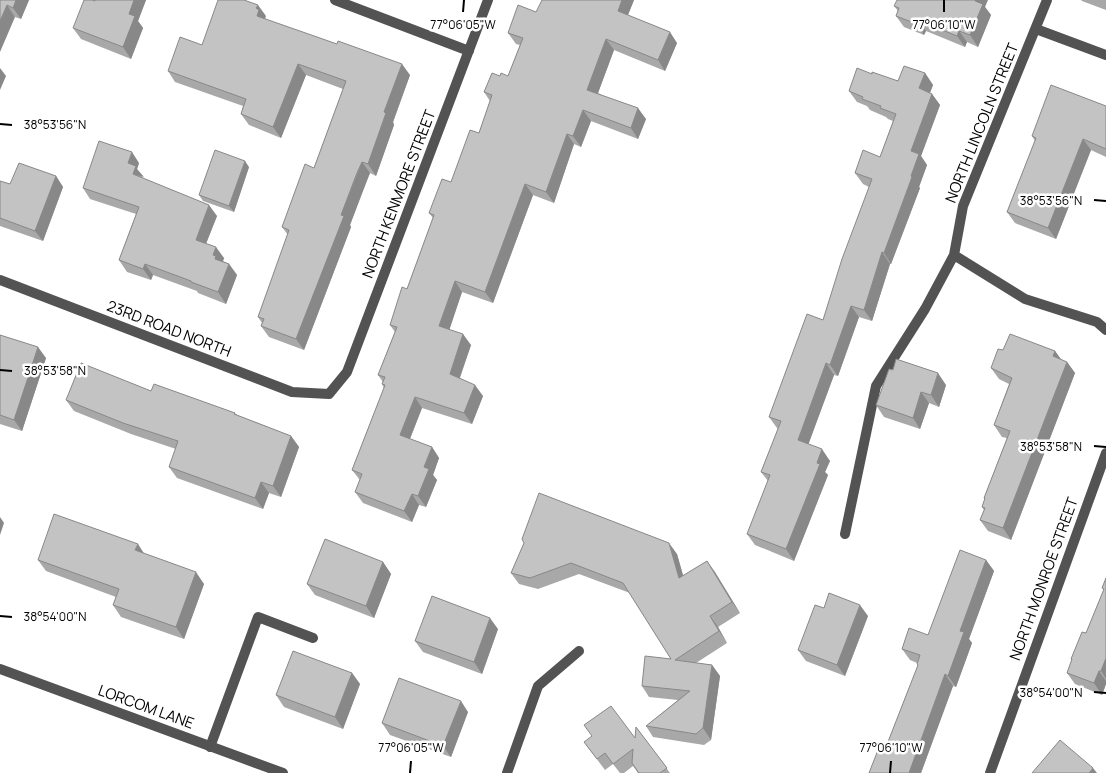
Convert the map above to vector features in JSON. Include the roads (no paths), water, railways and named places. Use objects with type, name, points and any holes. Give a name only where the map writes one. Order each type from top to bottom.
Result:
[{"type":"street","points":[[335,0],[469,50]]},
{"type":"street","name":"NORTH KENMORE STREET","points":[[329,394],[347,372],[488,0]]},
{"type":"street","name":"NORTH LINCOLN STREET","points":[[845,534],[876,386],[925,309],[954,255],[963,206],[1036,29],[1046,0]]},
{"type":"street","points":[[1036,29],[1106,55]]},
{"type":"street","points":[[954,255],[1025,299],[1097,322],[1106,330]]},
{"type":"street","name":"23RD ROAD NORTH","points":[[0,280],[292,392],[329,394]]},
{"type":"street","name":"NORTH MONROE STREET","points":[[990,773],[1106,452]]},
{"type":"street","points":[[210,747],[258,617],[313,638]]},
{"type":"street","points":[[507,773],[538,686],[579,651]]},
{"type":"street","name":"LORCOM LANE","points":[[0,669],[280,773]]}]
